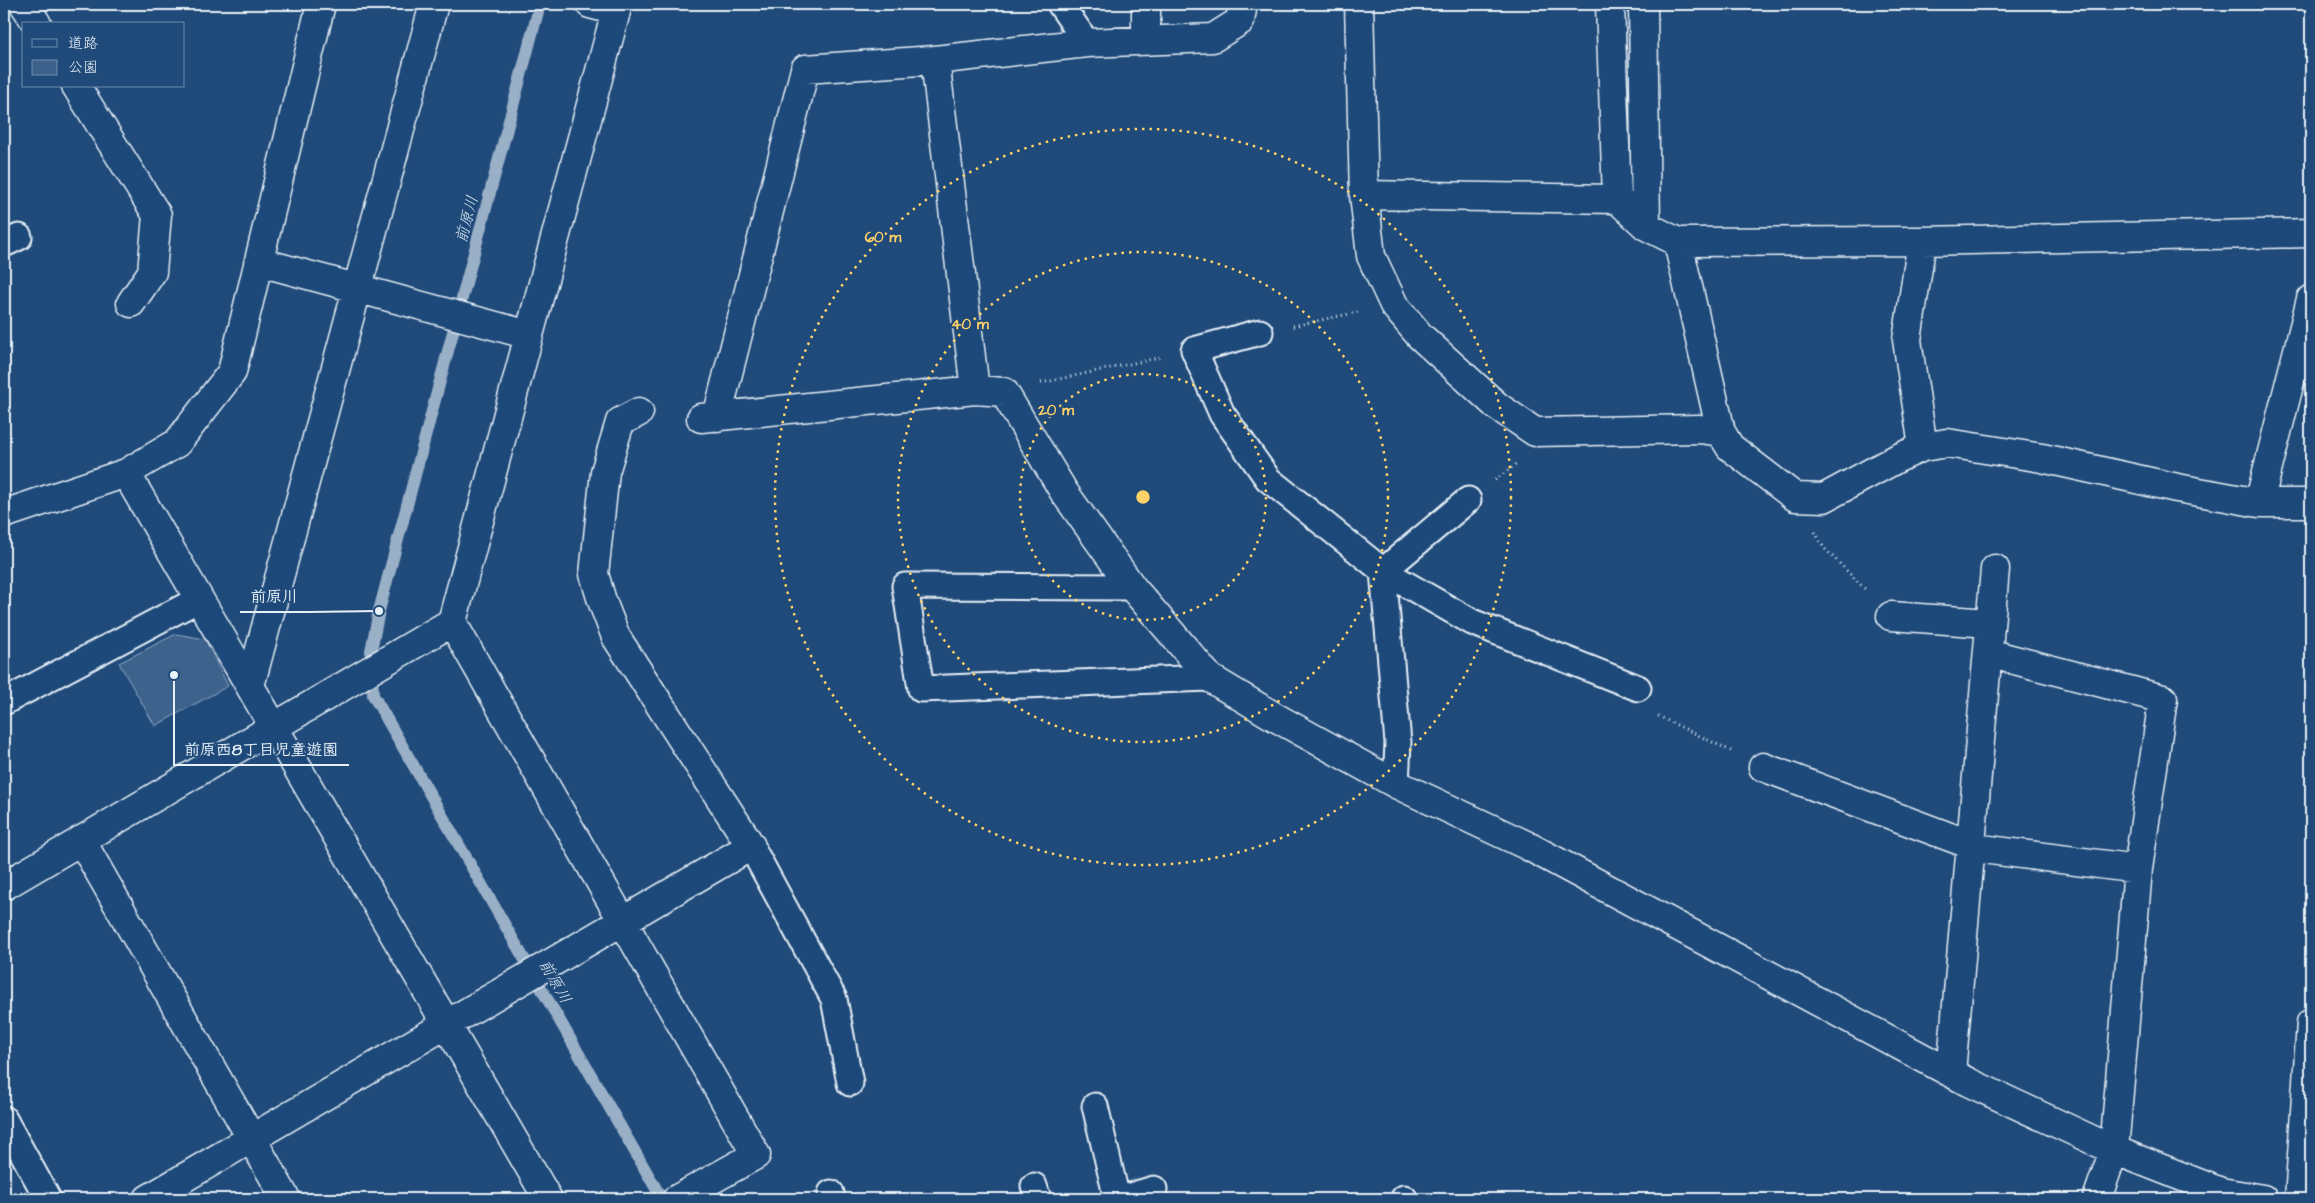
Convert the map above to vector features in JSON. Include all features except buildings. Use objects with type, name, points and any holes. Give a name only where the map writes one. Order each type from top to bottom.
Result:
[{"type":"street","points":[[4,514],[126,473],[177,443],[232,372],[321,4]]},
{"type":"street","points":[[250,686],[434,4]]},
{"type":"street","points":[[590,4],[617,7],[452,622],[756,1155],[678,1199]]},
{"type":"street","points":[[1146,4],[1146,40]]},
{"type":"street","points":[[1243,4],[1240,20],[1213,38],[1087,43],[935,60],[805,69],[709,418],[975,390],[1004,392],[1064,492],[1132,587],[1210,678],[1275,717],[1396,784],[1526,844],[1951,1073],[2114,1150],[2221,1192],[2263,1199]]},
{"type":"street","points":[[1359,4],[1364,195],[1371,256],[1394,305],[1420,336],[1491,400],[1535,432],[1700,430],[1721,432]]},
{"type":"street","points":[[1610,4],[1617,199]]},
{"type":"street","points":[[1643,4],[1646,226]]},
{"type":"street","points":[[935,60],[975,390]]},
{"type":"street","points":[[77,88],[157,215],[152,272],[131,303]]},
{"type":"street","points":[[1364,195],[1617,199],[1646,226],[1678,242],[1922,241],[2311,233]]},
{"type":"street","points":[[1922,241],[1907,340],[1923,447]]},
{"type":"street","points":[[1678,242],[1721,432],[1730,447],[1795,497],[1824,498],[1898,458],[1923,447],[1947,443],[2042,458],[2177,488],[2259,503],[2311,503]]},
{"type":"street","points":[[260,262],[529,335]]},
{"type":"street","points":[[2259,503],[2311,299]]},
{"type":"street","points":[[148,1199],[751,846],[616,637],[594,574],[605,472],[620,422],[638,412]]},
{"type":"street","points":[[126,473],[548,1199]]},
{"type":"street","points":[[1951,1073],[1995,569]]},
{"type":"street","points":[[1891,616],[1990,623]]},
{"type":"street","points":[[4,886],[452,622]]},
{"type":"street","points":[[1988,653],[2163,699],[2138,869],[2114,1150],[2097,1199]]},
{"type":"street","points":[[1763,767],[1982,848],[2138,869]]},
{"type":"street","points":[[81,840],[286,1199]]},
{"type":"street","points":[[2299,1199],[2311,1023]]},
{"type":"lane","points":[[1060,4],[1087,43]]},
{"type":"lane","points":[[1260,332],[1194,350],[1222,414],[1268,479],[1383,571],[1472,622],[1638,688]]},
{"type":"lane","points":[[1383,571],[1468,500]]},
{"type":"lane","points":[[1383,571],[1398,743],[1396,784]]},
{"type":"lane","points":[[1132,587],[905,586],[922,689],[1210,678]]},
{"type":"lane","points":[[4,702],[199,599]]},
{"type":"lane","points":[[751,846],[834,999],[850,1083]]},
{"type":"lane","points":[[1095,1106],[1118,1199],[1154,1189]]},
{"type":"lane","points":[[4,1119],[48,1199]]},
{"type":"path","points":[[1260,332],[1394,305]]},
{"type":"path","points":[[1004,392],[1194,350]]},
{"type":"path","points":[[1468,500],[1522,461],[1535,432]]},
{"type":"path","points":[[1795,497],[1824,548],[1891,616]]},
{"type":"path","points":[[1638,688],[1654,714],[1763,767]]},
{"type":"path","points":[[1645,1199],[1648,1194],[1655,1199]]},
{"type":"green space","points":[[1628,23],[1633,25],[1633,171],[1629,171],[1624,25]]},
{"type":"green space","points":[[176,634],[205,639],[228,686],[155,726],[119,663]]},
{"type":"waterway","name":"前原川","points":[[540,4],[379,611],[371,651],[373,695],[662,1199]]},
{"type":"place","name":"前原川","points":[[379,611]]},
{"type":"place","name":"前原西8丁目児童遊園","points":[[174,675]]}]
